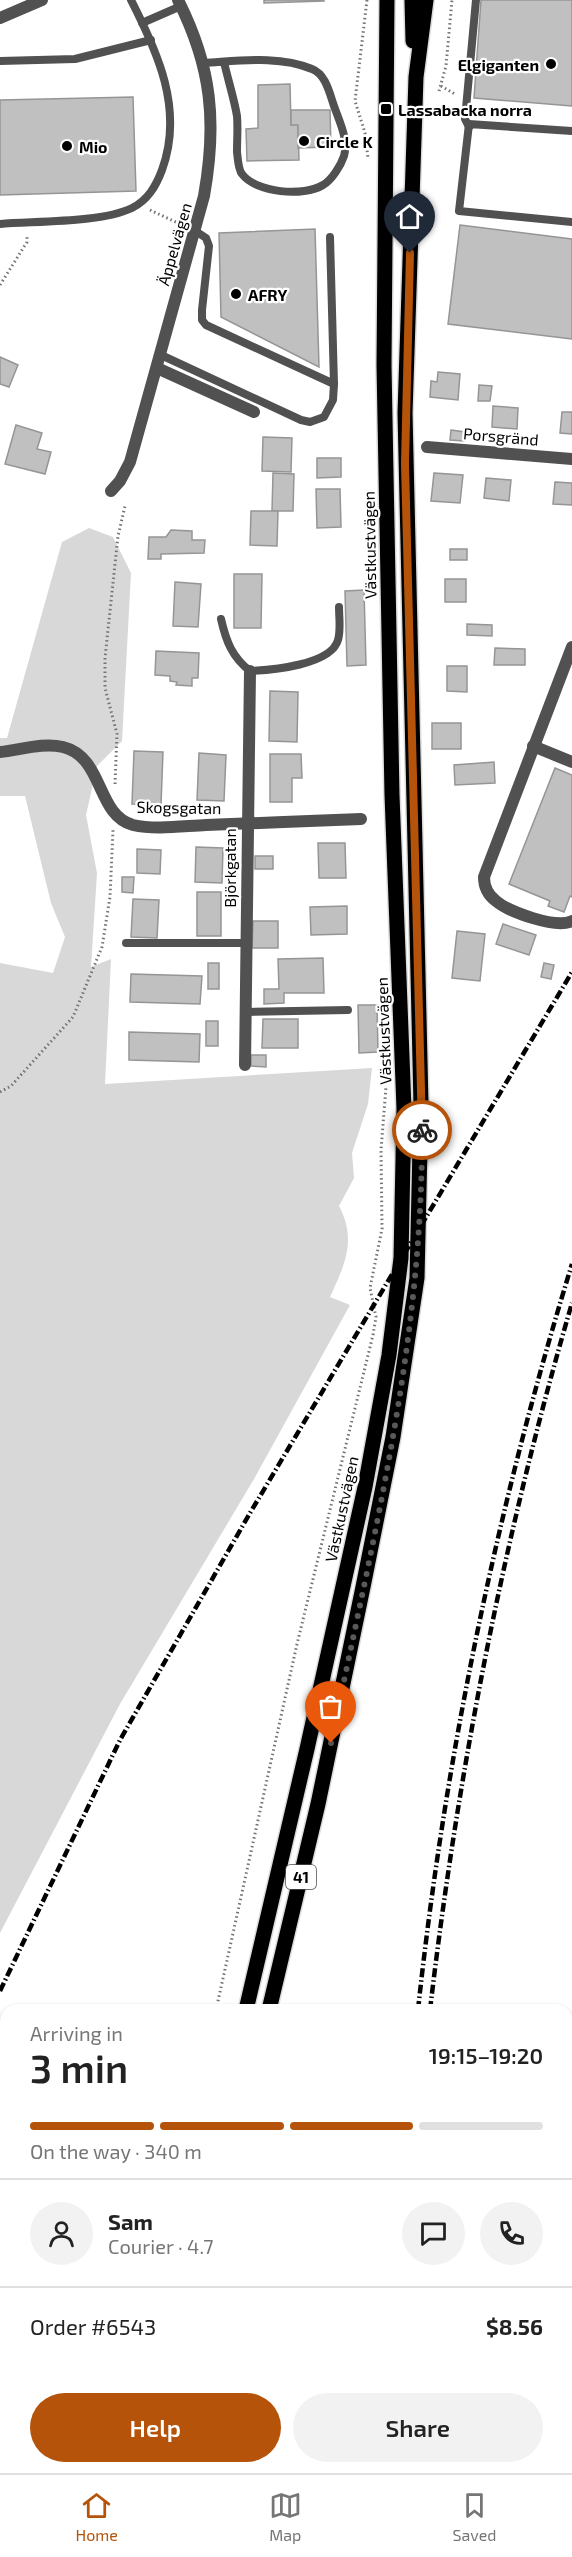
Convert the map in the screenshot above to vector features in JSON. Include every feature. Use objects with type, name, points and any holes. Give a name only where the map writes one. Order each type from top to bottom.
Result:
[{"type":"main road","name":"Västkustvägen","points":[[247,2004],[308,1749],[369,1466],[389,1355],[401,1258],[404,1109],[392,795],[384,364],[387,0]]},
{"type":"main road","name":"41","points":[[270,2004],[320,1794],[368,1564],[393,1437],[417,1278],[421,1092],[405,423],[416,77],[412,0]]},
{"type":"main road","name":"41","points":[[416,77],[426,0]]},
{"type":"street","points":[[0,18],[42,0]]},
{"type":"street","name":"Äppelvägen","points":[[111,491],[120,482],[130,462],[161,355],[210,160],[213,124],[204,63],[180,3]]},
{"type":"street","points":[[157,369],[254,412]]},
{"type":"street","name":"Porsgränd","points":[[427,447],[572,459]]},
{"type":"street","points":[[572,647],[486,868],[484,884],[498,903],[542,921],[558,924],[572,921]]},
{"type":"street","name":"Björkgatan","points":[[245,1065],[246,824],[250,671]]},
{"type":"street","name":"Skogsgatan","points":[[0,752],[53,746],[64,747],[75,752],[92,767],[112,811],[121,820],[132,825],[246,824],[361,819]]},
{"type":"street","points":[[533,746],[572,762]]},
{"type":"lane","points":[[0,224],[115,213],[138,205],[153,190],[161,172],[171,130],[167,88],[151,40],[131,0]]},
{"type":"lane","points":[[476,0],[465,119],[469,127],[459,211],[572,222]]},
{"type":"lane","points":[[142,23],[180,3]]},
{"type":"lane","points":[[0,62],[75,59],[151,40]]},
{"type":"lane","points":[[204,63],[224,62],[293,62],[316,70],[325,81],[345,139],[345,154],[338,169],[323,186],[297,192],[274,190],[255,186],[241,173],[238,157],[237,115],[224,62]]},
{"type":"lane","points":[[469,127],[470,124],[572,131]]},
{"type":"lane","points":[[194,230],[206,238],[209,246],[202,310],[202,320],[206,325],[334,384]]},
{"type":"lane","points":[[161,355],[310,422],[324,417],[330,410],[334,384],[330,237]]},
{"type":"lane","points":[[221,619],[225,640],[230,650],[250,671],[288,667],[325,655],[338,641],[339,607]]},
{"type":"lane","points":[[126,943],[245,943]]},
{"type":"lane","points":[[245,1012],[348,1010]]},
{"type":"path","points":[[439,91],[446,66],[452,0]]},
{"type":"path","points":[[138,205],[194,230]]},
{"type":"path","points":[[0,285],[27,242],[29,222]]},
{"type":"shaded area","points":[[89,528],[113,537],[131,573],[122,741],[97,766],[86,815],[97,873],[91,967],[111,959],[105,1084],[372,1068],[368,1104],[352,1153],[354,1178],[339,1206],[347,1230],[347,1252],[330,1297],[350,1305],[254,1479],[120,1704],[0,1933],[0,963],[53,973],[65,937],[51,903],[25,796],[0,796],[0,738],[7,738],[62,542]]},
{"type":"building","points":[[264,0],[324,0],[324,1],[264,3]]},
{"type":"building","points":[[481,0],[572,0],[572,106],[474,98]]},
{"type":"building","points":[[290,84],[291,125],[298,125],[299,160],[247,161],[246,129],[258,128],[258,85]]},
{"type":"building","name":"Mio","points":[[133,97],[136,191],[0,195],[0,100]]},
{"type":"building","points":[[291,110],[330,110],[331,147],[298,148],[298,125],[291,125]]},
{"type":"building","points":[[460,225],[572,239],[572,339],[448,324]]},
{"type":"building","points":[[315,229],[319,367],[221,317],[219,233]]},
{"type":"building","points":[[0,357],[18,365],[9,387],[0,384]]},
{"type":"building","points":[[438,372],[460,374],[458,400],[430,397],[431,381],[437,382]]},
{"type":"building","points":[[479,385],[492,386],[490,401],[478,401]]},
{"type":"building","points":[[493,406],[518,408],[517,429],[492,427]]},
{"type":"building","points":[[562,412],[572,412],[572,434],[560,433]]},
{"type":"building","points":[[16,425],[42,433],[37,449],[51,452],[45,474],[5,464]]},
{"type":"building","points":[[451,430],[465,432],[464,441],[450,440]]},
{"type":"building","points":[[263,437],[292,438],[291,472],[262,471]]},
{"type":"building","points":[[317,458],[341,458],[341,477],[317,478]]},
{"type":"building","points":[[273,473],[294,474],[293,511],[272,511]]},
{"type":"building","points":[[434,473],[463,475],[460,503],[431,501]]},
{"type":"building","points":[[486,478],[511,480],[509,501],[484,498]]},
{"type":"building","points":[[555,482],[572,483],[572,505],[553,504]]},
{"type":"building","points":[[316,489],[340,489],[341,527],[317,528]]},
{"type":"building","points":[[251,511],[278,511],[277,546],[250,545]]},
{"type":"building","points":[[171,530],[192,531],[192,540],[205,540],[204,553],[161,554],[161,559],[148,559],[149,537],[166,537]]},
{"type":"building","points":[[450,549],[467,549],[467,560],[450,560]]},
{"type":"building","points":[[234,574],[262,574],[261,628],[234,628]]},
{"type":"building","points":[[445,579],[466,579],[466,602],[445,602]]},
{"type":"building","points":[[175,582],[201,584],[198,627],[173,626]]},
{"type":"building","points":[[364,590],[366,665],[347,666],[345,591]]},
{"type":"building","points":[[467,624],[492,625],[492,636],[467,635]]},
{"type":"building","points":[[495,648],[525,649],[525,665],[494,665]]},
{"type":"building","points":[[156,651],[199,653],[198,678],[192,678],[192,686],[176,685],[177,682],[170,681],[170,676],[155,675]]},
{"type":"building","points":[[447,666],[467,666],[467,692],[447,691]]},
{"type":"building","points":[[270,691],[298,692],[297,742],[269,741]]},
{"type":"building","points":[[432,723],[461,723],[461,749],[432,749]]},
{"type":"building","points":[[134,751],[163,752],[161,805],[132,804]]},
{"type":"building","points":[[199,753],[226,755],[224,801],[197,800]]},
{"type":"building","points":[[270,754],[301,754],[302,778],[292,778],[292,802],[270,802]]},
{"type":"building","points":[[494,762],[495,783],[455,785],[454,765]]},
{"type":"building","points":[[555,768],[572,775],[572,897],[570,896],[564,912],[548,906],[550,901],[509,884]]},
{"type":"building","points":[[318,843],[345,843],[346,878],[319,878]]},
{"type":"building","points":[[196,847],[223,848],[222,883],[195,882]]},
{"type":"building","points":[[137,849],[161,850],[160,874],[137,873]]},
{"type":"building","points":[[255,856],[273,856],[273,869],[255,869]]},
{"type":"building","points":[[122,877],[134,877],[133,893],[122,892]]},
{"type":"building","points":[[197,892],[221,892],[221,936],[197,936]]},
{"type":"building","points":[[133,899],[159,900],[157,938],[131,937]]},
{"type":"building","points":[[347,906],[347,934],[311,935],[310,907]]},
{"type":"building","points":[[253,921],[278,921],[278,948],[252,948]]},
{"type":"building","points":[[503,924],[536,935],[529,955],[496,944]]},
{"type":"building","points":[[457,931],[485,934],[480,981],[452,978]]},
{"type":"building","points":[[323,958],[324,993],[284,993],[284,1003],[264,1004],[264,989],[279,989],[278,959]]},
{"type":"building","points":[[208,963],[219,963],[219,989],[208,989]]},
{"type":"building","points":[[544,963],[554,965],[551,979],[541,977]]},
{"type":"building","points":[[131,974],[202,976],[200,1004],[130,1002]]},
{"type":"building","points":[[358,1005],[377,1005],[378,1052],[359,1053]]},
{"type":"building","points":[[263,1019],[298,1019],[298,1048],[262,1048]]},
{"type":"building","points":[[206,1021],[218,1021],[218,1046],[206,1046]]},
{"type":"building","points":[[129,1032],[200,1034],[199,1062],[129,1060]]},
{"type":"building","points":[[251,1055],[266,1055],[266,1067],[251,1066]]},
{"type":"railway","points":[[0,1991],[120,1740],[250,1513],[572,972]]},
{"type":"railway","points":[[419,2004],[443,1821],[477,1634],[520,1448],[572,1264]]},
{"type":"railway","points":[[431,2004],[454,1831],[486,1654],[525,1478],[572,1303]]},
{"type":"way so far","points":[[331,1743],[393,1437],[407,1356],[417,1278],[422,1130]]},
{"type":"place","name":"Elgiganten","points":[[551,64]]},
{"type":"place","name":"Lassabacka norra","points":[[386,109]]},
{"type":"place","name":"Circle K","points":[[304,141]]},
{"type":"place","name":"Mio","points":[[67,146]]},
{"type":"place","name":"AFRY","points":[[236,294]]},
{"type":"route","points":[[410,253],[405,464],[422,1130]]}]
